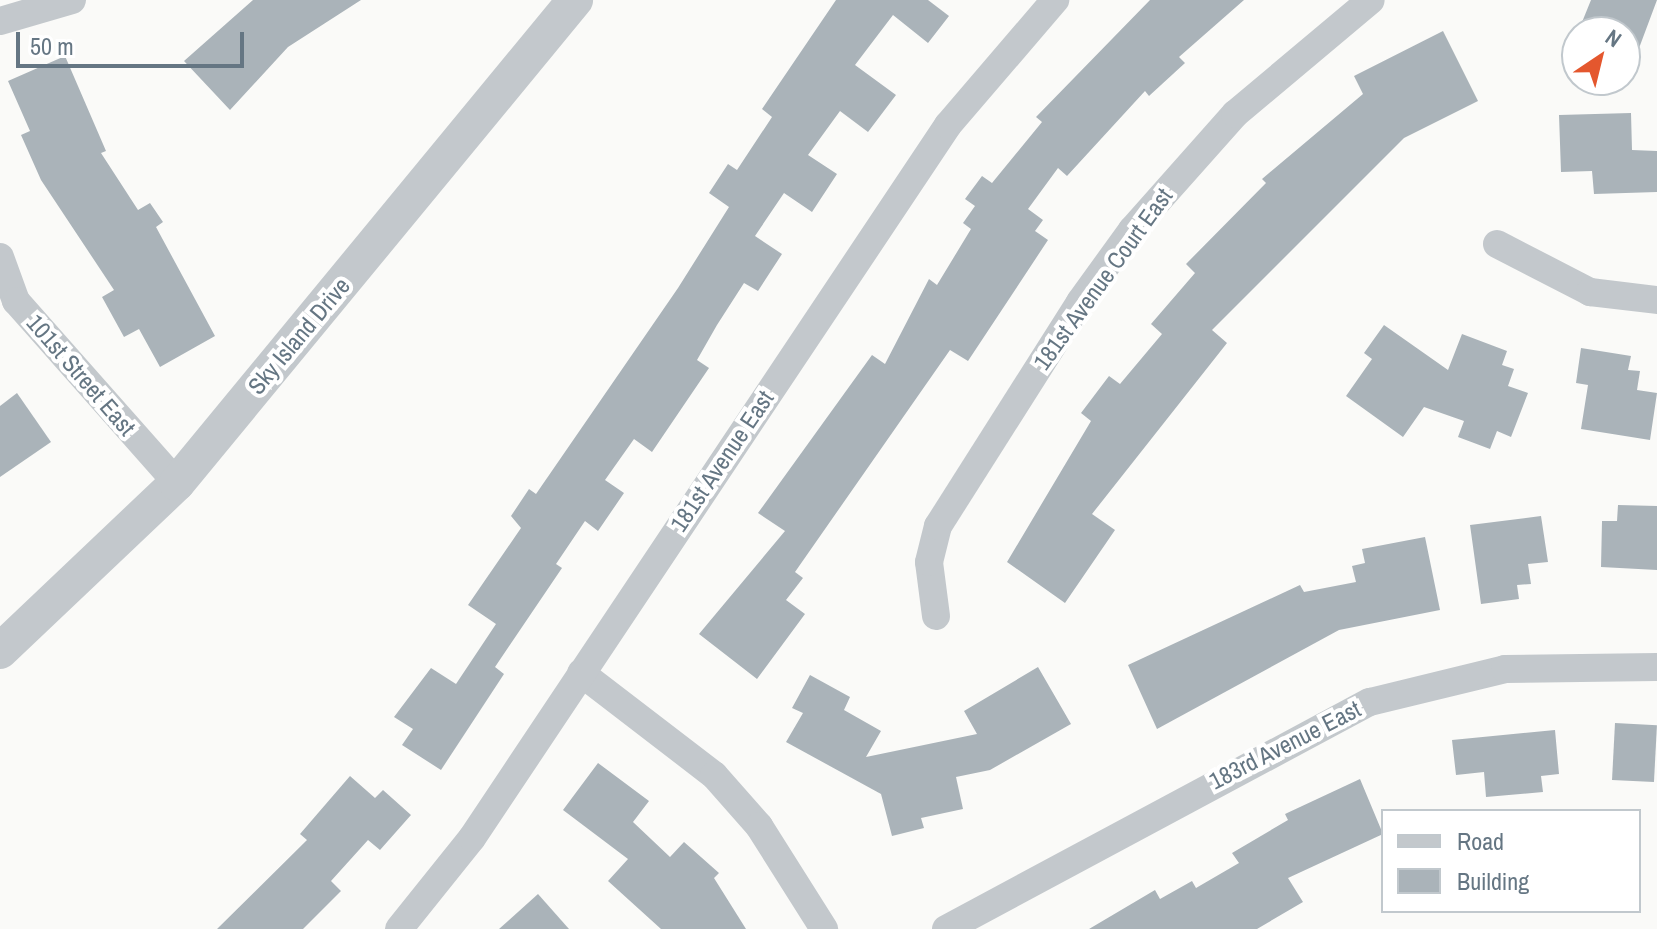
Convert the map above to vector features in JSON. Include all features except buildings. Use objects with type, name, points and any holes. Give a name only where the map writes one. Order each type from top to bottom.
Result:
[{"type":"street","points":[[0,21],[72,0]]},
{"type":"street","name":"Sky Island Drive","points":[[0,651],[177,483],[575,0]]},
{"type":"street","name":"181st Avenue East","points":[[399,929],[439,883],[948,125],[1055,0]]},
{"type":"street","name":"181st Avenue Court East","points":[[936,616],[929,562],[938,526],[1080,302],[1132,230],[1235,114],[1371,0]]},
{"type":"street","points":[[1497,244],[1590,292],[1657,300]]},
{"type":"street","name":"101st Street East","points":[[0,257],[8,306],[177,483]]},
{"type":"street","name":"183rd Avenue East","points":[[946,929],[1370,702],[1505,669],[1657,667]]},
{"type":"street","points":[[581,673],[714,775],[759,826],[824,929]]}]
